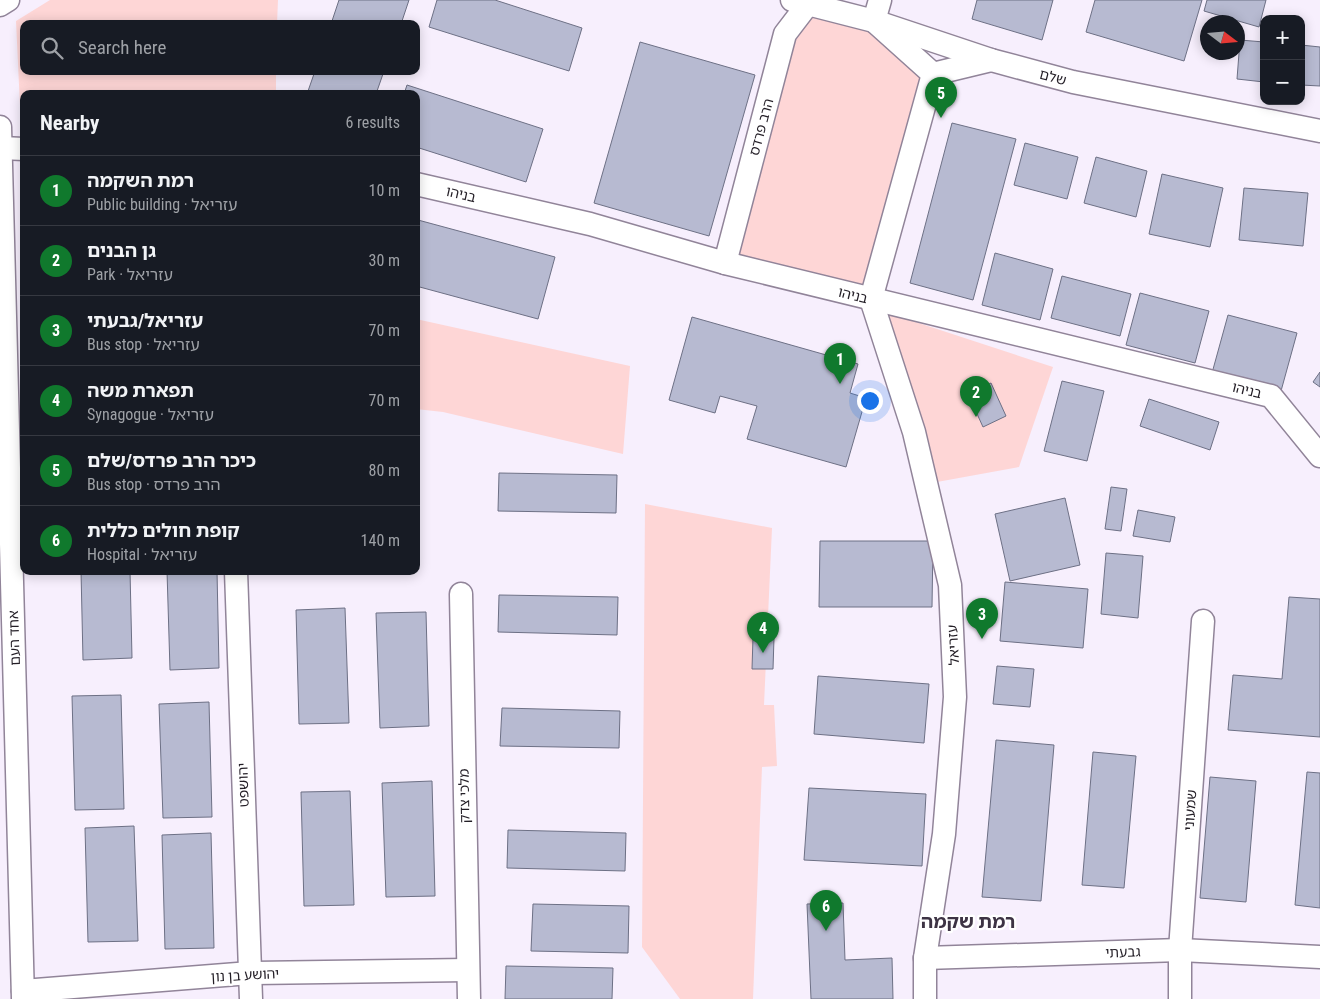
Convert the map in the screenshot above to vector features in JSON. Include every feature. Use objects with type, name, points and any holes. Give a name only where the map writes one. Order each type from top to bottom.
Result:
[{"type":"street","points":[[0,5],[8,0]]},
{"type":"street","points":[[880,0],[874,22],[933,74]]},
{"type":"street","name":"שלם","points":[[804,1],[991,60],[1073,82],[1320,131]]},
{"type":"street","name":"הרב פרדס","points":[[725,263],[785,34],[804,1]]},
{"type":"street","points":[[933,74],[991,60]]},
{"type":"street","points":[[871,299],[933,74]]},
{"type":"street","name":"אחד העם","points":[[0,127],[23,995]]},
{"type":"street","points":[[1,148],[20,149]]},
{"type":"street","name":"בניהו","points":[[420,185],[590,224],[725,263],[1271,396],[1320,456]]},
{"type":"street","name":"עזריאל","points":[[871,299],[914,432],[950,585],[955,697],[944,834],[925,958],[925,999]]},
{"type":"street","name":"יהושפט","points":[[236,575],[251,999]]},
{"type":"street","name":"מלכי צדק","points":[[461,594],[469,999]]},
{"type":"street","name":"שמעוני","points":[[1180,999],[1180,950],[1202,620]]},
{"type":"street","name":"גבעתי","points":[[925,958],[1180,950],[1320,957]]},
{"type":"street","name":"יהושע בן נון","points":[[23,995],[250,973],[467,970]]},
{"type":"shaded area","points":[[50,0],[278,0],[277,20],[20,20],[20,75],[276,75],[276,90],[20,90],[20,106],[16,21]]},
{"type":"shaded area","points":[[810,4],[874,21],[933,74],[871,299],[725,263],[785,34]]},
{"type":"shaded area","points":[[882,311],[1053,367],[1019,467],[937,482]]},
{"type":"shaded area","points":[[420,320],[630,366],[623,454],[443,412],[420,409]]},
{"type":"shaded area","points":[[645,504],[772,528],[764,705],[774,705],[777,766],[762,767],[753,999],[680,999],[642,947]]},
{"type":"building","points":[[339,0],[409,0],[402,20],[332,20]]},
{"type":"building","points":[[437,0],[495,0],[582,28],[569,71],[429,27]]},
{"type":"building","points":[[977,0],[1053,0],[1042,40],[972,19]]},
{"type":"building","points":[[1095,0],[1202,0],[1184,61],[1086,32]]},
{"type":"building","points":[[1207,0],[1266,0],[1262,15],[1260,15],[1259,27],[1245,23],[1245,15],[1218,15],[1204,11]]},
{"type":"building","points":[[1245,40],[1260,42],[1260,82],[1237,79],[1238,60],[1245,60]]},
{"type":"building","points":[[640,42],[755,75],[709,236],[594,203]]},
{"type":"building","points":[[1305,45],[1320,47],[1320,86],[1305,85]]},
{"type":"building","points":[[314,75],[383,75],[377,90],[308,90]]},
{"type":"building","points":[[407,85],[543,129],[526,182],[420,148],[420,90],[405,90]]},
{"type":"building","points":[[952,123],[1016,139],[973,300],[910,283]]},
{"type":"building","points":[[1025,143],[1078,157],[1067,199],[1014,185]]},
{"type":"building","points":[[1096,157],[1147,171],[1136,217],[1084,203]]},
{"type":"building","points":[[1162,174],[1223,188],[1210,247],[1149,234]]},
{"type":"building","points":[[1244,188],[1308,193],[1303,246],[1239,240]]},
{"type":"building","points":[[420,221],[555,257],[538,319],[420,287]]},
{"type":"building","points":[[995,253],[1053,269],[1040,320],[982,305]]},
{"type":"building","points":[[1062,276],[1131,294],[1120,336],[1051,318]]},
{"type":"building","points":[[1140,293],[1209,311],[1195,363],[1126,345]]},
{"type":"building","points":[[1228,315],[1297,333],[1281,391],[1212,373]]},
{"type":"building","points":[[692,317],[858,364],[850,393],[866,398],[846,467],[747,439],[757,406],[720,396],[715,413],[669,400]]},
{"type":"building","points":[[1320,372],[1320,387],[1313,382]]},
{"type":"building","points":[[1062,381],[1104,391],[1087,461],[1044,451]]},
{"type":"building","points":[[991,383],[1006,416],[983,427],[968,394]]},
{"type":"building","points":[[1149,399],[1219,422],[1210,450],[1140,426]]},
{"type":"building","points":[[499,473],[617,475],[616,513],[498,511]]},
{"type":"building","points":[[1111,487],[1127,489],[1121,531],[1105,529]]},
{"type":"building","points":[[1065,498],[1080,565],[1010,581],[995,514]]},
{"type":"building","points":[[1138,510],[1175,517],[1170,542],[1133,536]]},
{"type":"building","points":[[820,541],[933,541],[932,607],[819,607]]},
{"type":"building","points":[[1106,553],[1143,556],[1138,618],[1101,614]]},
{"type":"building","points":[[81,575],[130,575],[132,658],[83,660]]},
{"type":"building","points":[[167,575],[217,575],[219,668],[170,670]]},
{"type":"building","points":[[1005,582],[1088,589],[1083,648],[1000,641]]},
{"type":"building","points":[[499,595],[618,597],[617,635],[498,632]]},
{"type":"building","points":[[1289,597],[1320,599],[1320,737],[1228,730],[1233,675],[1282,679]]},
{"type":"building","points":[[345,608],[349,723],[299,724],[296,610]]},
{"type":"building","points":[[426,612],[429,726],[380,728],[376,613]]},
{"type":"building","points":[[753,637],[774,638],[773,669],[752,669]]},
{"type":"building","points":[[997,666],[1034,669],[1030,707],[993,704]]},
{"type":"building","points":[[818,676],[929,684],[924,743],[814,734]]},
{"type":"building","points":[[121,695],[124,809],[75,810],[72,696]]},
{"type":"building","points":[[209,702],[212,817],[163,818],[159,704]]},
{"type":"building","points":[[502,708],[620,711],[619,748],[500,746]]},
{"type":"building","points":[[996,740],[1054,745],[1041,901],[982,897]]},
{"type":"building","points":[[1093,752],[1136,756],[1124,888],[1082,885]]},
{"type":"building","points":[[1307,772],[1320,773],[1320,908],[1295,905]]},
{"type":"building","points":[[1210,777],[1256,781],[1246,902],[1200,898]]},
{"type":"building","points":[[432,781],[435,896],[386,897],[382,783]]},
{"type":"building","points":[[809,788],[926,794],[922,866],[804,860]]},
{"type":"building","points":[[350,791],[354,905],[304,906],[301,792]]},
{"type":"building","points":[[134,826],[138,941],[88,942],[85,828]]},
{"type":"building","points":[[508,830],[626,833],[625,871],[507,868]]},
{"type":"building","points":[[211,833],[214,948],[165,949],[162,835]]},
{"type":"building","points":[[843,903],[845,960],[892,958],[893,999],[811,999],[807,904]]},
{"type":"building","points":[[533,904],[629,906],[628,953],[531,951]]},
{"type":"building","points":[[506,966],[613,968],[612,999],[505,999]]},
{"type":"place","name":"כיכר הרב פרדס/שלם","points":[[941,118]]},
{"type":"place","name":"רמת השקמה","points":[[840,384]]},
{"type":"place","name":"גן הבנים","points":[[976,417]]},
{"type":"place","name":"עזריאל/גבעתי","points":[[982,639]]},
{"type":"place","name":"תפארת משה","points":[[763,653]]},
{"type":"place","name":"קופת חולים כללית","points":[[826,931]]},
{"type":"district","name":"רמת שקמה","points":[[968,921]]}]
